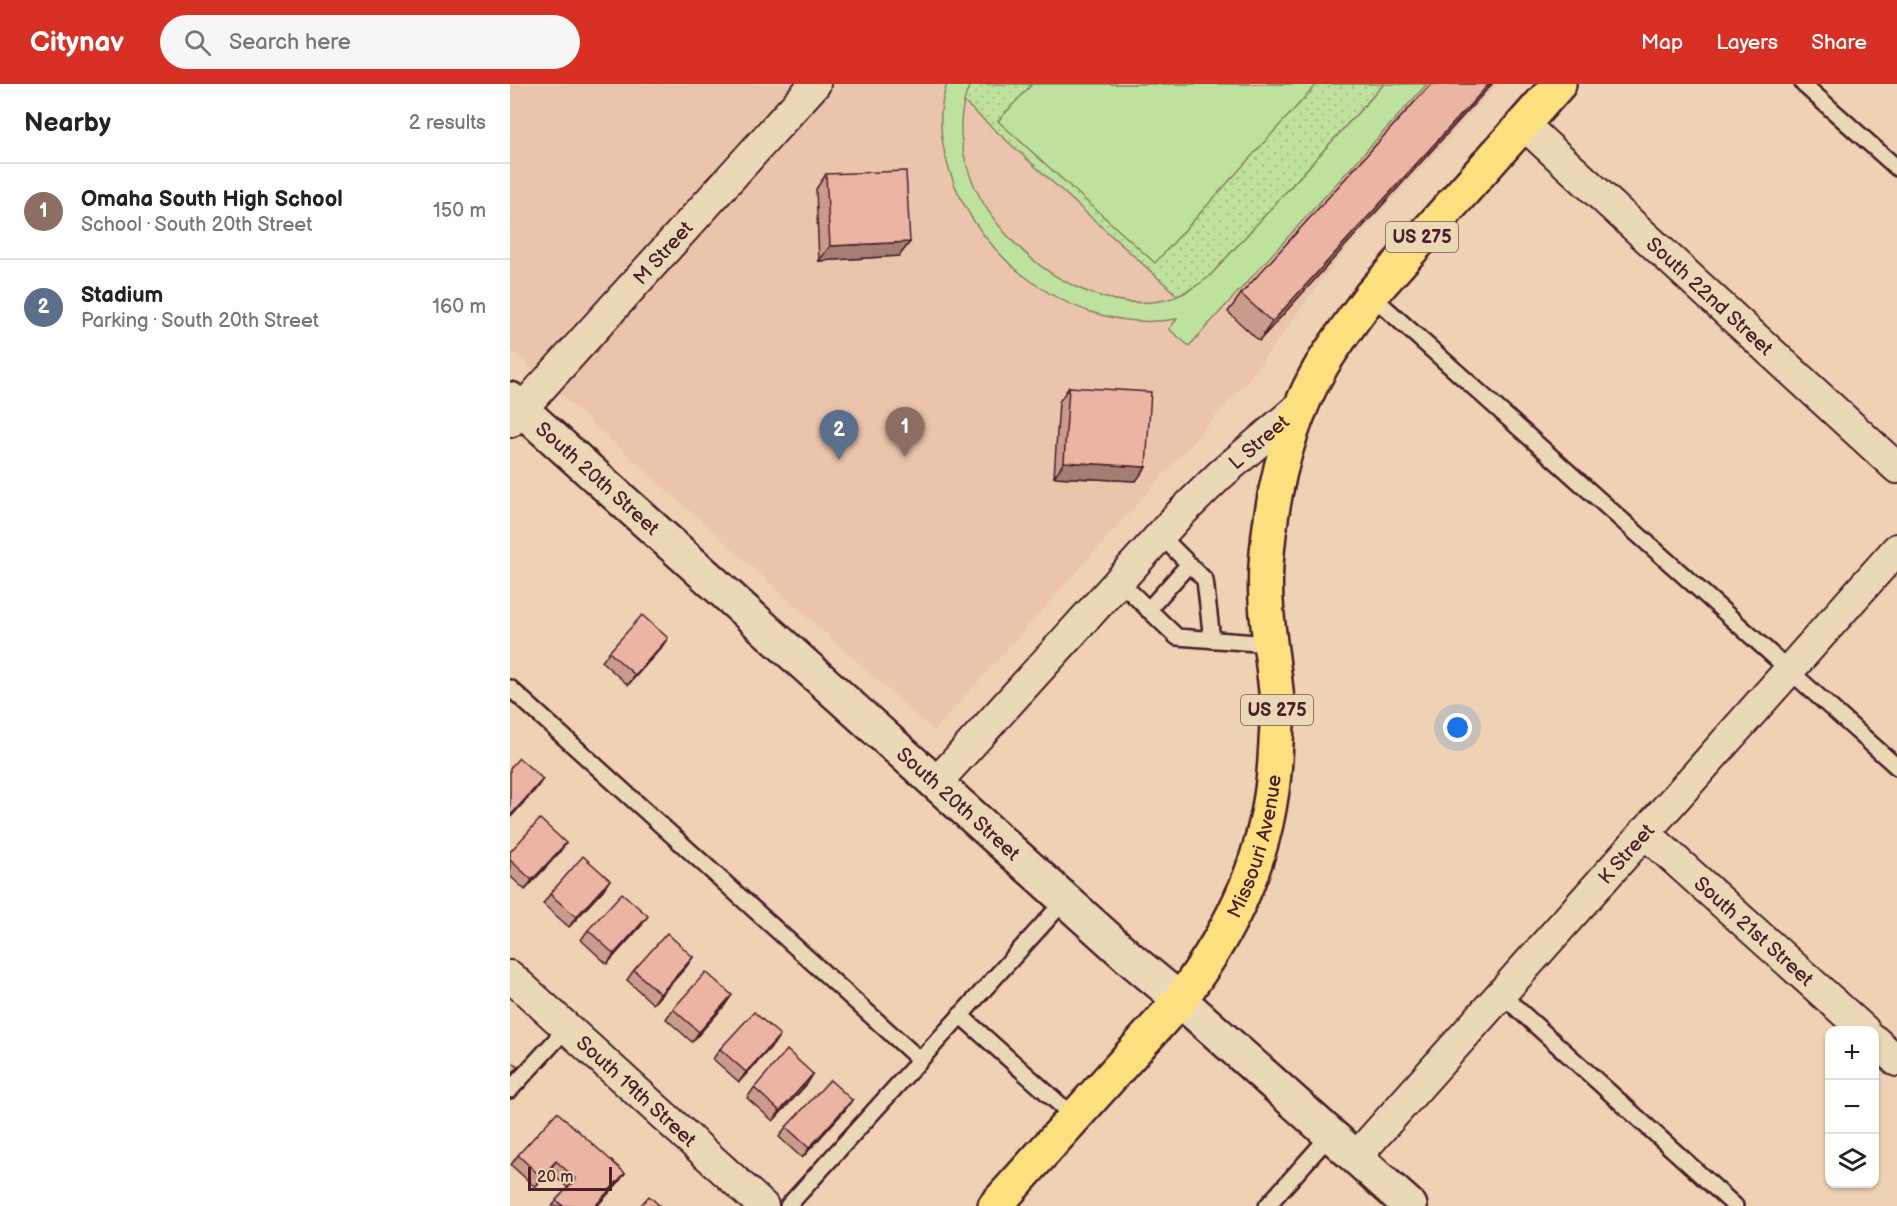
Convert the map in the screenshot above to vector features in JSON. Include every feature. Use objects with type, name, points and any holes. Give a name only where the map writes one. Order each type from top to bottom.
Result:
[{"type":"main road","name":"L Street","points":[[1304,403],[1321,367],[1371,295],[1559,84]]},
{"type":"main road","name":"Missouri Avenue","points":[[995,1206],[1180,1000],[1206,964],[1228,927],[1248,884],[1273,795],[1276,747],[1277,703],[1267,615],[1266,567],[1270,521],[1287,445],[1304,403]]},
{"type":"street","name":"M Street","points":[[514,410],[815,84]]},
{"type":"street","name":"South 22nd Street","points":[[1523,124],[1897,468]]},
{"type":"street","name":"L Street","points":[[936,783],[1160,535],[1220,475],[1304,403]]},
{"type":"street","name":"South 20th Street","points":[[514,410],[1410,1206]]},
{"type":"street","name":"K Street","points":[[1356,1157],[1897,549]]},
{"type":"street","name":"South 21st Street","points":[[1644,832],[1860,1026]]},
{"type":"street","name":"South 19th Street","points":[[510,976],[763,1206]]},
{"type":"street","points":[[1879,1044],[1897,1061]]},
{"type":"lane","points":[[1803,84],[1897,168]]},
{"type":"lane","points":[[1371,295],[1897,767]]},
{"type":"lane","points":[[1160,535],[1205,580],[1212,640]]},
{"type":"lane","points":[[1148,610],[1189,564]]},
{"type":"lane","points":[[1118,580],[1177,637],[1270,644]]},
{"type":"lane","points":[[510,688],[920,1060]]},
{"type":"lane","points":[[788,1206],[1065,900]]},
{"type":"lane","points":[[1501,994],[1736,1206]]},
{"type":"lane","points":[[960,1015],[1075,1118]]},
{"type":"lane","points":[[510,1090],[567,1028]]},
{"type":"lane","points":[[1267,1206],[1331,1134]]},
{"type":"shaded area","points":[[510,84],[1498,84],[1335,262],[1250,378],[934,731],[510,349]]},
{"type":"green space","points":[[947,84],[970,84],[961,125],[967,166],[985,206],[1013,241],[1048,271],[1087,292],[1128,302],[1169,299],[1185,293],[1209,277],[1384,84],[1427,84],[1189,346],[1169,329],[1177,319],[1140,321],[1104,316],[1069,304],[1037,285],[1008,262],[983,234],[963,203],[949,169],[943,148],[941,126],[942,105]]},
{"type":"green space","points":[[970,84],[1384,84],[1209,277],[1178,296],[963,101]]},
{"type":"green space","points":[[1032,84],[1317,84],[1155,263],[998,121]]},
{"type":"building","points":[[1431,84],[1489,84],[1272,322],[1241,294]]},
{"type":"building","points":[[906,171],[910,242],[830,246],[826,174]]},
{"type":"building","points":[[1069,387],[1151,392],[1146,467],[1064,462]]},
{"type":"building","points":[[642,615],[668,638],[635,675],[609,652]]},
{"type":"building","points":[[519,758],[543,779],[510,816],[510,768]]},
{"type":"building","points":[[540,819],[566,843],[532,880],[510,860],[510,852]]},
{"type":"building","points":[[583,856],[610,880],[576,917],[550,894]]},
{"type":"building","points":[[622,893],[648,916],[614,954],[588,930]]},
{"type":"building","points":[[667,933],[693,957],[660,994],[634,970]]},
{"type":"building","points":[[706,972],[732,995],[699,1032],[673,1009]]},
{"type":"building","points":[[754,1012],[780,1035],[746,1072],[720,1049]]},
{"type":"building","points":[[787,1050],[813,1074],[780,1111],[754,1088]]},
{"type":"building","points":[[510,1060],[518,1067],[510,1076]]},
{"type":"building","points":[[830,1080],[852,1100],[809,1148],[786,1127]]},
{"type":"building","points":[[557,1112],[625,1173],[595,1206],[563,1206],[556,1200],[576,1179],[556,1161],[541,1177],[518,1155]]},
{"type":"building","points":[[649,1196],[660,1206],[640,1206]]},
{"type":"place","name":"Omaha South High School","points":[[905,457]]},
{"type":"place","name":"Stadium","points":[[839,460]]}]
